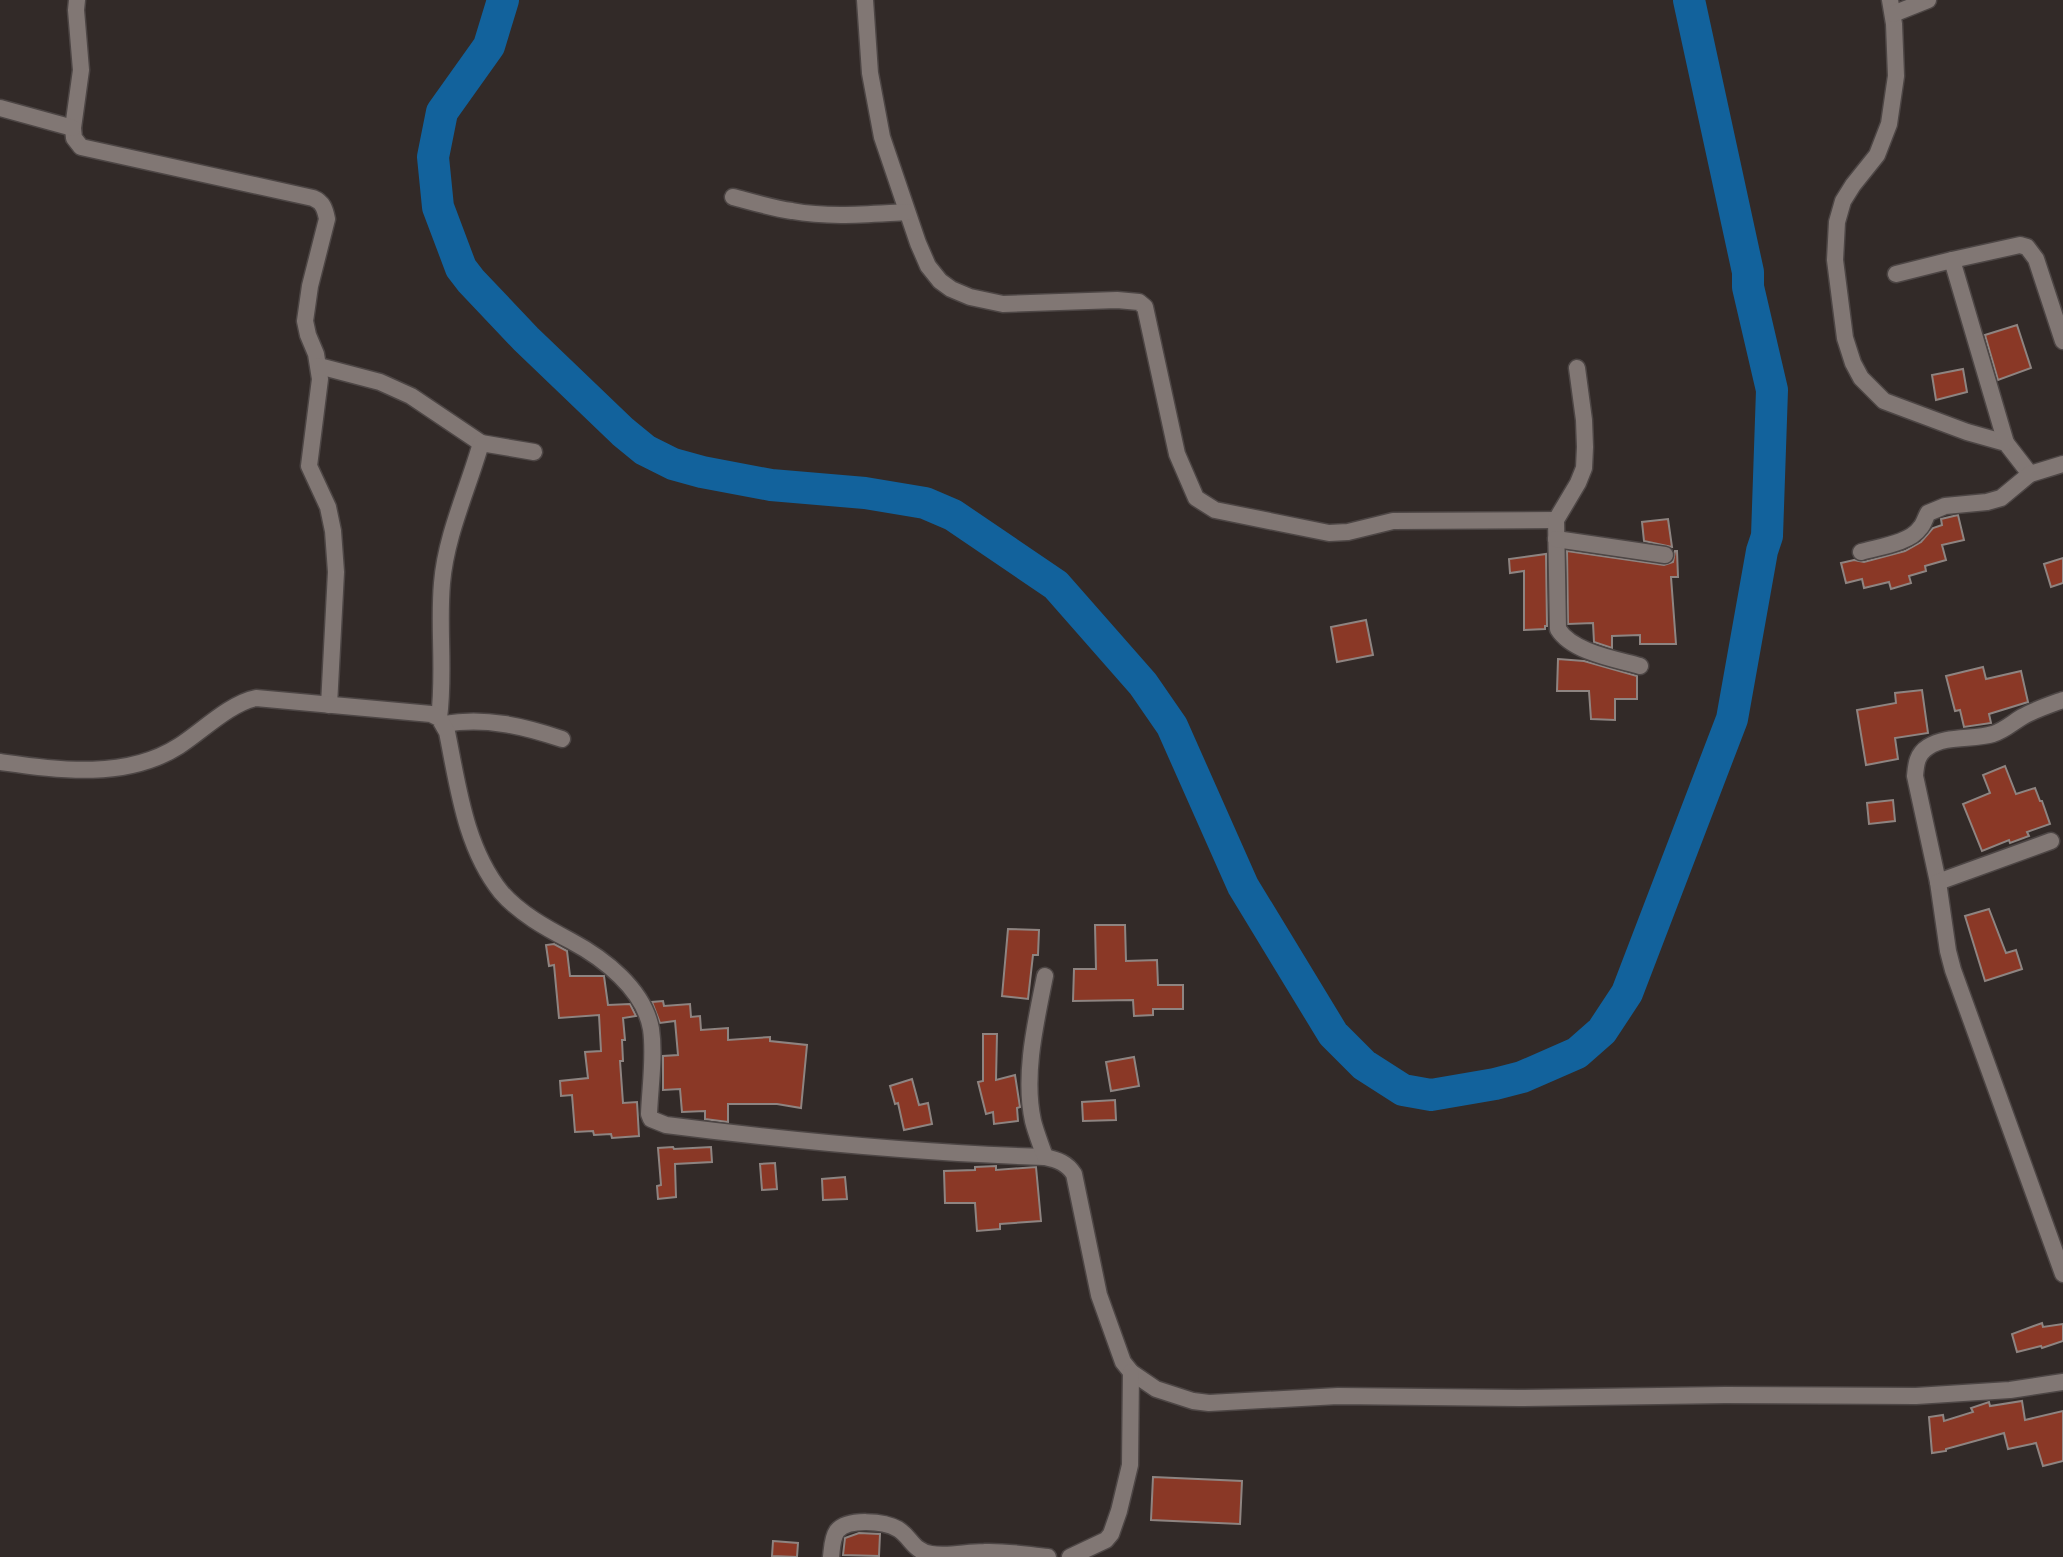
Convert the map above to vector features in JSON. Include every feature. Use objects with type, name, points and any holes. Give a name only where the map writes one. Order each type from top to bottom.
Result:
[{"type":"street","points":[[77,0],[81,70],[73,128],[74,138],[81,147],[320,201],[325,209],[327,219],[310,286],[305,321],[319,366],[320,379],[309,466],[328,507],[334,543],[336,600],[329,705]]},
{"type":"street","points":[[865,0],[870,73],[876,112],[907,212],[928,266],[940,281],[951,289],[970,297],[1003,304],[1117,300],[1139,302],[1145,307],[1177,454],[1196,498],[1215,510],[1329,533],[1348,533],[1393,521],[1556,520]]},
{"type":"street","points":[[1928,0],[1891,7],[1896,76],[1889,124],[1877,155],[1843,201],[1837,222],[1835,260],[1845,338],[1861,378],[1884,401],[1967,432],[2006,443],[2030,474]]},
{"type":"street","points":[[0,108],[73,128]]},
{"type":"street","points":[[733,197],[813,214],[839,216],[907,212]]},
{"type":"street","points":[[1896,274],[2020,245],[2027,247],[2036,259],[2063,341]]},
{"type":"street","points":[[1952,260],[2006,443]]},
{"type":"street","points":[[319,366],[380,382],[411,396],[481,443],[534,452]]},
{"type":"street","points":[[1577,368],[1584,419],[1584,468],[1572,495],[1556,520],[1556,620],[1562,637],[1594,654],[1640,666]]},
{"type":"street","points":[[481,443],[446,556],[442,584],[442,721],[469,830],[489,875],[503,894],[524,913],[603,961],[625,983],[645,1010],[652,1035],[651,1119],[666,1125],[782,1140],[919,1152],[1045,1157],[1059,1160],[1074,1174],[1105,1316],[1123,1362],[1144,1382],[1185,1399],[1209,1403],[1338,1396],[1916,1396],[2010,1390],[2063,1382]]},
{"type":"street","points":[[1861,552],[1915,533],[1920,530],[1928,513],[1945,506],[2001,498],[2030,474],[2063,464]]},
{"type":"street","points":[[1556,539],[1665,555]]},
{"type":"street","points":[[0,762],[86,770],[131,766],[175,749],[235,706],[250,699],[431,714],[442,721],[505,723],[562,739]]},
{"type":"street","points":[[2063,700],[2022,717],[1992,734],[1928,746],[1916,763],[1915,776],[1938,882],[1953,971],[2063,1274]]},
{"type":"street","points":[[1938,882],[2051,841]]},
{"type":"street","points":[[1045,976],[1031,1072],[1033,1119],[1045,1157]]},
{"type":"street","points":[[1070,1557],[1106,1540],[1111,1534],[1119,1511],[1130,1465],[1131,1372]]},
{"type":"street","points":[[831,1557],[836,1533],[844,1525],[869,1522],[887,1524],[902,1531],[920,1552],[956,1556],[982,1552],[1048,1557]]},
{"type":"building","points":[[2017,325],[2031,368],[1998,380],[1985,335]]},
{"type":"building","points":[[1963,369],[1967,392],[1936,400],[1932,375]]},
{"type":"building","points":[[1958,515],[1964,540],[1942,545],[1946,560],[1925,566],[1926,571],[1909,576],[1911,583],[1891,589],[1889,582],[1864,588],[1862,579],[1846,583],[1841,563],[1854,560],[1864,562],[1905,551],[1921,542],[1933,528],[1942,525],[1941,519]]},
{"type":"building","points":[[1668,519],[1672,547],[1644,541],[1642,522]]},
{"type":"building","points":[[1567,551],[1664,565],[1673,562],[1677,551],[1678,577],[1671,577],[1676,644],[1640,644],[1640,635],[1612,636],[1612,648],[1594,642],[1593,623],[1568,624]]},
{"type":"building","points":[[1546,554],[1547,626],[1545,629],[1524,630],[1524,571],[1510,573],[1509,559]]},
{"type":"building","points":[[2063,558],[2063,583],[2051,587],[2044,564]]},
{"type":"building","points":[[1366,620],[1373,655],[1337,662],[1331,627]]},
{"type":"building","points":[[1558,659],[1584,661],[1637,676],[1637,699],[1615,699],[1615,720],[1591,719],[1589,691],[1557,691]]},
{"type":"building","points":[[1983,667],[1986,679],[2021,671],[2028,702],[1989,714],[1991,723],[1964,727],[1960,710],[1955,711],[1946,676]]},
{"type":"building","points":[[1922,690],[1928,733],[1895,738],[1898,759],[1866,765],[1857,710],[1896,703],[1895,693]]},
{"type":"building","points":[[2005,766],[2016,794],[2035,788],[2050,824],[2027,832],[2029,836],[2010,843],[2009,840],[1982,851],[1963,804],[1990,793],[1983,775]]},
{"type":"building","points":[[1893,800],[1895,821],[1869,824],[1867,803]]},
{"type":"building","points":[[1989,909],[2006,953],[2016,950],[2022,969],[1985,981],[1965,916]]},
{"type":"building","points":[[1095,925],[1125,925],[1126,961],[1157,960],[1158,985],[1183,985],[1183,1009],[1153,1009],[1153,1015],[1134,1016],[1133,1000],[1073,1001],[1074,969],[1096,969]]},
{"type":"building","points":[[1008,929],[1039,930],[1038,955],[1033,955],[1028,999],[1002,996]]},
{"type":"building","points":[[554,944],[567,951],[570,976],[604,976],[608,1005],[630,1004],[636,1016],[623,1018],[625,1040],[622,1040],[623,1061],[620,1061],[623,1103],[637,1102],[639,1136],[612,1138],[611,1134],[594,1135],[593,1131],[575,1132],[572,1095],[561,1096],[560,1081],[588,1078],[585,1052],[601,1051],[599,1015],[559,1018],[554,965],[549,966],[546,945]]},
{"type":"building","points":[[663,1001],[664,1006],[690,1004],[691,1017],[700,1016],[701,1030],[728,1028],[728,1040],[770,1037],[770,1041],[807,1045],[801,1108],[777,1104],[728,1104],[728,1122],[705,1119],[705,1111],[682,1112],[680,1089],[663,1090],[663,1056],[678,1055],[675,1021],[660,1023],[652,1002]]},
{"type":"building","points":[[983,1034],[997,1034],[996,1080],[1015,1075],[1020,1107],[1017,1108],[1018,1121],[994,1124],[993,1112],[986,1114],[978,1082],[983,1081]]},
{"type":"building","points":[[1134,1057],[1139,1086],[1111,1091],[1106,1062]]},
{"type":"building","points":[[912,1079],[919,1105],[928,1103],[932,1124],[904,1130],[898,1103],[895,1104],[890,1086]]},
{"type":"building","points":[[1115,1100],[1116,1120],[1083,1121],[1082,1102]]},
{"type":"building","points":[[711,1147],[712,1162],[675,1164],[676,1197],[658,1199],[657,1186],[661,1185],[658,1148]]},
{"type":"building","points":[[775,1163],[777,1189],[762,1190],[760,1164]]},
{"type":"building","points":[[996,1166],[996,1170],[1036,1167],[1041,1221],[1000,1224],[1000,1229],[977,1231],[975,1203],[945,1203],[944,1171]]},
{"type":"building","points":[[845,1177],[847,1199],[823,1200],[822,1179]]},
{"type":"building","points":[[2042,1323],[2043,1327],[2063,1324],[2063,1341],[2017,1352],[2012,1334]]},
{"type":"building","points":[[2022,1401],[2025,1420],[2063,1411],[2063,1461],[2043,1466],[2036,1443],[2008,1449],[2004,1433],[1932,1453],[1929,1417],[1943,1415],[1944,1421],[1973,1412],[1971,1408],[1989,1402],[1990,1406]]},
{"type":"building","points":[[1153,1477],[1242,1481],[1240,1524],[1151,1520]]},
{"type":"building","points":[[859,1533],[880,1534],[879,1556],[843,1555],[845,1538]]},
{"type":"building","points":[[773,1541],[798,1543],[797,1557],[772,1556]]},
{"type":"waterway","points":[[503,0],[489,46],[442,112],[433,157],[438,207],[461,268],[471,281],[526,339],[645,450],[673,464],[702,472],[771,485],[865,493],[925,503],[953,515],[1056,585],[1143,684],[1172,726],[1243,886],[1333,1034],[1364,1065],[1403,1090],[1431,1095],[1522,1077],[1577,1053],[1602,1031],[1627,993],[1732,719],[1767,536],[1772,390],[1689,0]]}]
